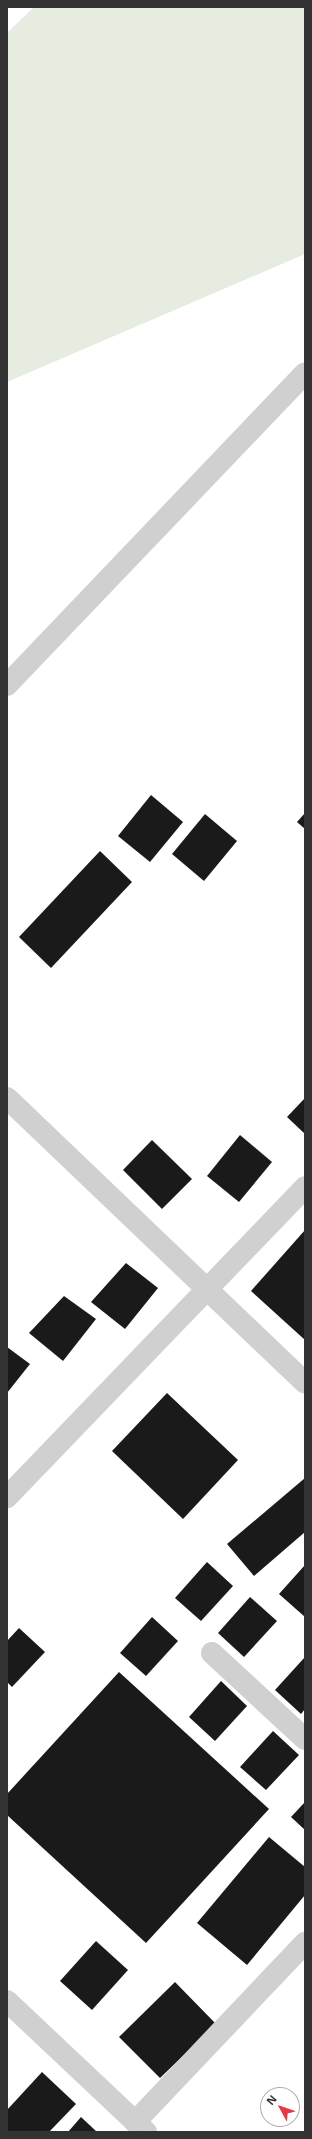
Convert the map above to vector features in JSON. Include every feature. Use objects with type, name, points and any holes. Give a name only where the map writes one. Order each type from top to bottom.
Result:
[{"type":"street","points":[[7,685],[305,374]]},
{"type":"street","points":[[7,1098],[305,1383]]},
{"type":"street","points":[[7,1498],[305,1187]]},
{"type":"street","points":[[212,1653],[305,1739]]},
{"type":"street","points":[[7,2001],[141,2127],[305,1944]]},
{"type":"shaded area","points":[[34,7],[305,7],[305,254],[7,382],[7,33]]},
{"type":"building","points":[[151,795],[183,822],[150,862],[118,836]]},
{"type":"building","points":[[305,813],[305,829],[297,822]]},
{"type":"building","points":[[205,814],[237,841],[204,881],[172,854]]},
{"type":"building","points":[[100,851],[132,882],[51,968],[19,937]]},
{"type":"building","points":[[305,1098],[305,1134],[287,1117]]},
{"type":"building","points":[[240,1135],[272,1162],[239,1202],[207,1176]]},
{"type":"building","points":[[152,1140],[192,1179],[162,1209],[123,1170]]},
{"type":"building","points":[[305,1230],[305,1340],[251,1291]]},
{"type":"building","points":[[126,1263],[158,1288],[125,1329],[91,1302]]},
{"type":"building","points":[[64,1296],[96,1319],[63,1361],[29,1333]]},
{"type":"building","points":[[7,1347],[30,1364],[7,1393]]},
{"type":"building","points":[[167,1393],[238,1460],[183,1519],[112,1451]]},
{"type":"building","points":[[305,1478],[305,1532],[254,1576],[227,1544]]},
{"type":"building","points":[[207,1562],[233,1586],[201,1621],[175,1598]]},
{"type":"building","points":[[305,1565],[305,1617],[279,1594]]},
{"type":"building","points":[[250,1597],[277,1621],[244,1657],[218,1633]]},
{"type":"building","points":[[152,1617],[178,1641],[146,1676],[120,1653]]},
{"type":"building","points":[[19,1628],[45,1652],[12,1687],[7,1682],[7,1641]]},
{"type":"building","points":[[305,1657],[305,1709],[301,1714],[275,1690]]},
{"type":"building","points":[[119,1672],[269,1809],[146,1943],[7,1815],[7,1794]]},
{"type":"building","points":[[221,1681],[247,1706],[215,1741],[189,1717]]},
{"type":"building","points":[[273,1731],[299,1755],[266,1790],[240,1767]]},
{"type":"building","points":[[305,1802],[305,1830],[291,1817]]},
{"type":"building","points":[[269,1837],[305,1867],[305,1895],[247,1965],[197,1923]]},
{"type":"building","points":[[96,1941],[128,1970],[92,2010],[60,1981]]},
{"type":"building","points":[[175,1982],[216,2024],[160,2078],[119,2037]]},
{"type":"building","points":[[42,2072],[76,2104],[49,2132],[7,2132],[7,2110]]},
{"type":"building","points":[[81,2117],[97,2132],[68,2132]]}]
